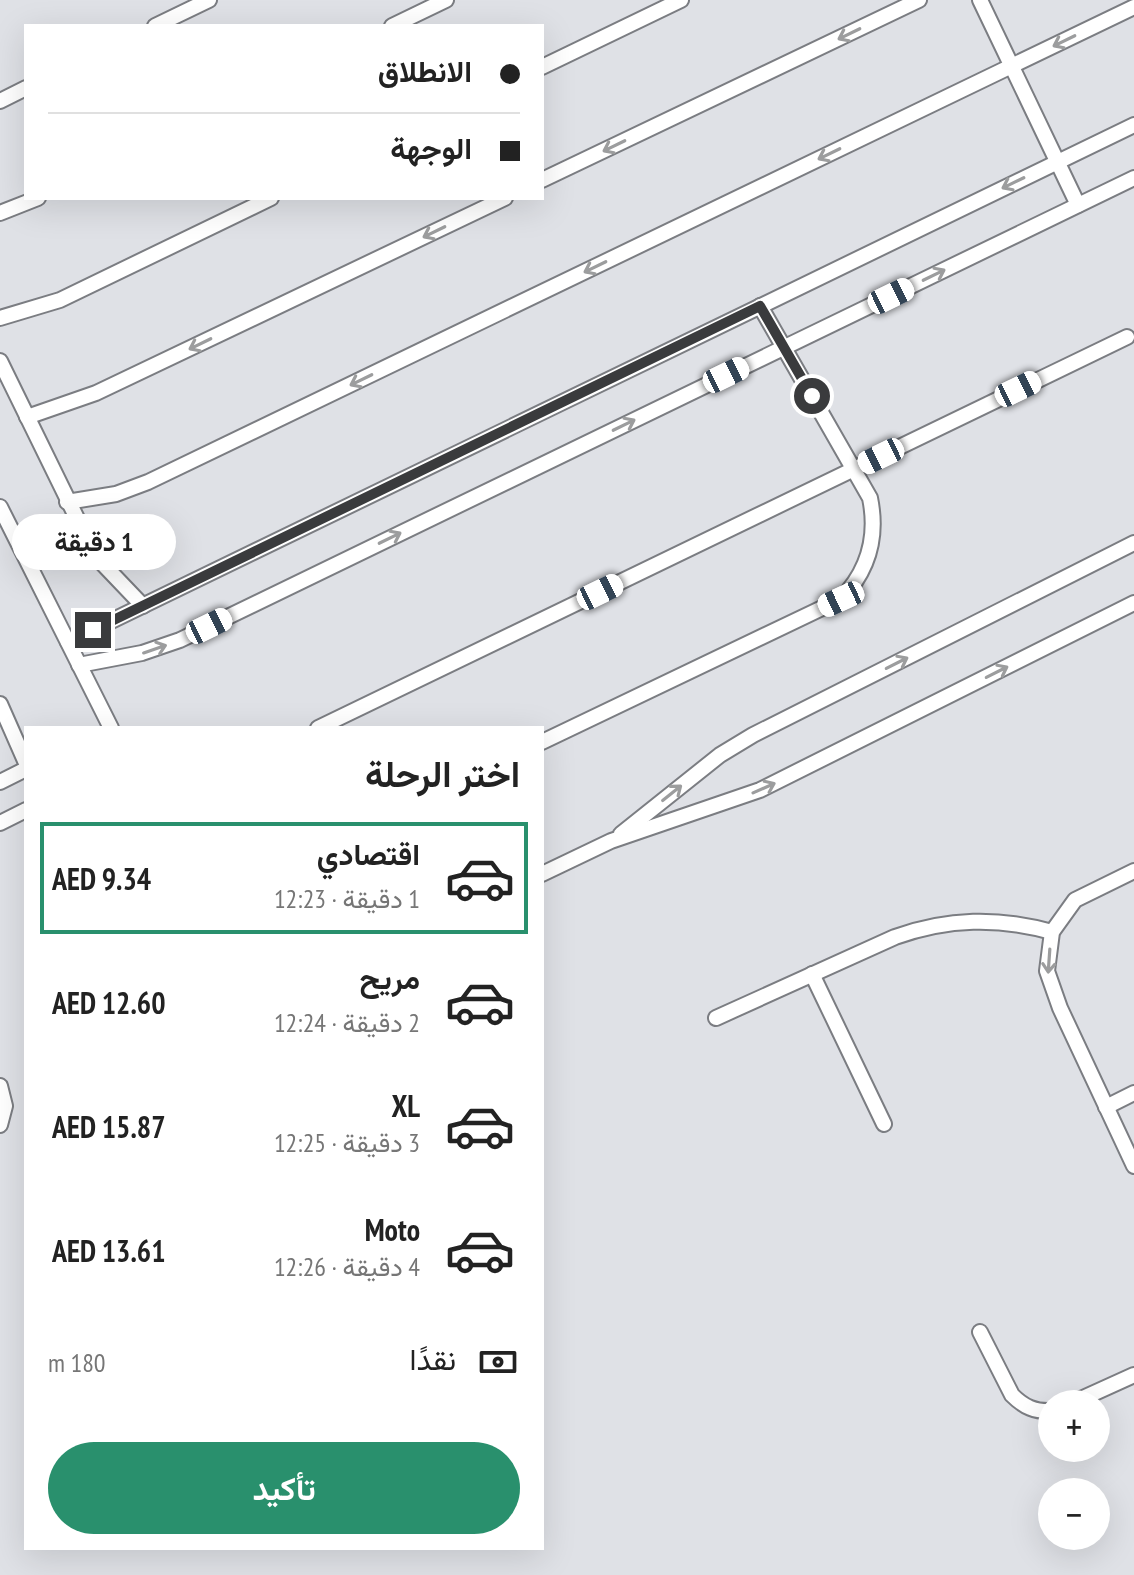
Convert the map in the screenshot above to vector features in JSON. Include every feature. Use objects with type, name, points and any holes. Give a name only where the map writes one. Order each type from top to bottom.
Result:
[{"type":"lane","points":[[159,24],[209,0]]},
{"type":"lane","points":[[396,24],[446,0]]},
{"type":"lane","points":[[544,66],[681,0]]},
{"type":"lane","points":[[544,179],[919,0]]},
{"type":"lane","points":[[980,0],[1078,205]]},
{"type":"lane","points":[[67,502],[108,496],[148,482],[1134,7]]},
{"type":"lane","points":[[0,101],[24,89]]},
{"type":"lane","points":[[68,642],[1134,125]]},
{"type":"lane","points":[[79,665],[142,653],[180,640],[1134,178]]},
{"type":"lane","points":[[0,213],[33,200]]},
{"type":"lane","points":[[0,318],[60,300],[267,200]]},
{"type":"lane","points":[[27,417],[96,393],[501,200]]},
{"type":"lane","points":[[544,741],[841,599],[863,571],[873,536],[874,517],[870,498],[760,306]]},
{"type":"lane","points":[[322,726],[1127,337]]},
{"type":"lane","points":[[0,361],[67,502],[101,562],[143,606]]},
{"type":"lane","points":[[0,507],[110,726]]},
{"type":"lane","points":[[611,841],[720,755],[753,735],[1134,543]]},
{"type":"lane","points":[[544,873],[611,841],[760,790],[1134,603]]},
{"type":"lane","points":[[0,704],[24,758]]},
{"type":"lane","points":[[0,782],[24,770]]},
{"type":"lane","points":[[0,823],[24,811]]},
{"type":"lane","points":[[1134,871],[1075,900],[1052,932],[1047,971],[1060,1008],[1134,1166]]},
{"type":"lane","points":[[716,1018],[895,937],[947,922],[1000,921],[1052,932]]},
{"type":"lane","points":[[812,974],[884,1124]]},
{"type":"lane","points":[[0,1086],[5,1106],[0,1125]]},
{"type":"lane","points":[[1106,1107],[1134,1093]]},
{"type":"lane","points":[[980,1332],[1012,1395],[1030,1409],[1038,1410]]},
{"type":"lane","points":[[1101,1390],[1134,1375]]},
{"type":"route","points":[[93,630],[760,306],[812,396]]}]
